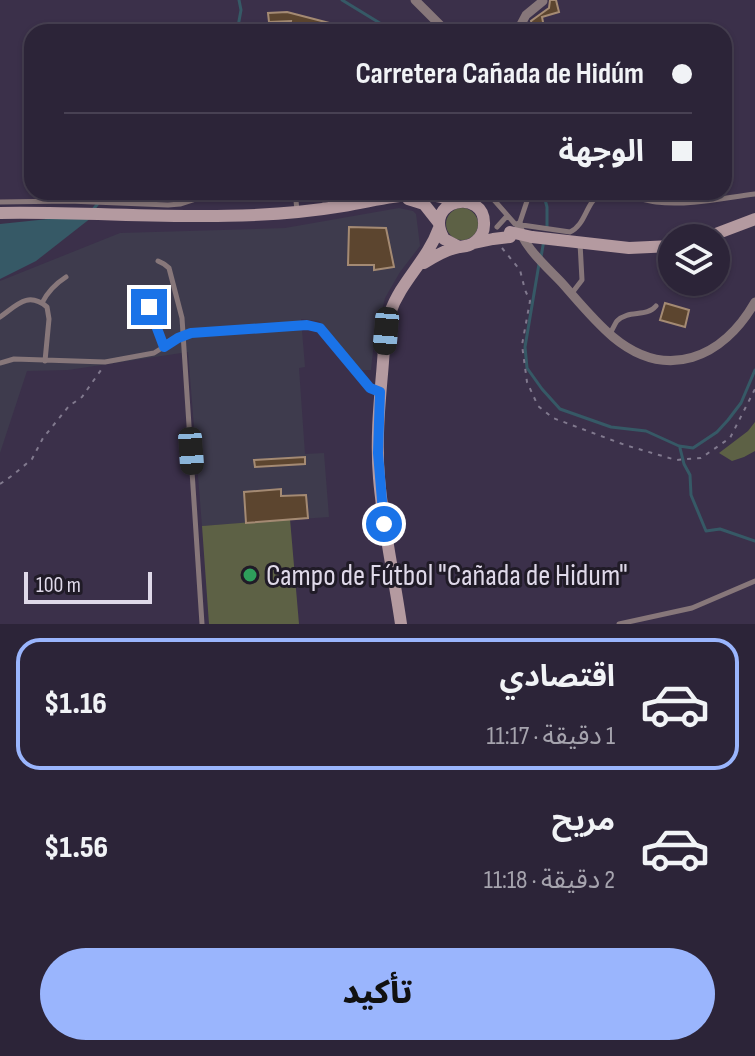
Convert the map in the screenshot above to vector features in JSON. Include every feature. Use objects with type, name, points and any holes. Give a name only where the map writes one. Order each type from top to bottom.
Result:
[{"type":"main road","points":[[4,213],[258,215],[297,213],[373,200]]},
{"type":"main road","points":[[416,200],[429,209],[444,239],[459,247]]},
{"type":"main road","points":[[452,200],[473,205],[495,233]]},
{"type":"main road","points":[[401,624],[387,540],[377,433],[389,317],[400,290],[432,246],[442,211],[457,202]]},
{"type":"main road","points":[[474,243],[482,235],[483,217]]},
{"type":"main road","points":[[730,228],[755,219]]},
{"type":"main road","points":[[419,267],[434,257],[495,233],[513,231],[533,232],[578,243],[629,248],[658,247]]},
{"type":"street","points":[[415,0],[439,24]]},
{"type":"street","points":[[522,24],[530,10],[543,1]]},
{"type":"street","points":[[513,231],[521,235],[609,334],[644,356],[659,360],[685,360],[711,350],[743,321],[755,302]]},
{"type":"lane","points":[[732,196],[755,194]]},
{"type":"lane","points":[[0,202],[180,204],[192,200]]},
{"type":"lane","points":[[296,200],[297,213]]},
{"type":"lane","points":[[494,200],[507,216],[513,231]]},
{"type":"lane","points":[[513,231],[527,200]]},
{"type":"lane","points":[[533,232],[577,229],[593,200]]},
{"type":"lane","points":[[644,200],[669,203],[698,200]]},
{"type":"lane","points":[[495,233],[507,216]]},
{"type":"lane","points":[[572,294],[582,280],[578,243]]},
{"type":"lane","points":[[158,261],[171,274],[182,318],[202,624]]},
{"type":"lane","points":[[42,303],[56,283],[66,277]]},
{"type":"lane","points":[[0,317],[23,301],[37,299],[42,303],[49,312],[45,361]]},
{"type":"lane","points":[[609,334],[621,318],[651,312],[656,306]]},
{"type":"lane","points":[[149,307],[164,347]]},
{"type":"lane","points":[[0,363],[14,359],[105,362],[147,355],[191,333],[307,325],[323,332],[370,388],[380,392]]},
{"type":"lane","points":[[619,624],[692,608],[755,581]]},
{"type":"path","points":[[495,233],[520,270],[530,301],[522,345],[527,382],[538,406],[553,418],[676,460],[701,458],[730,438],[755,389]]},
{"type":"path","points":[[0,484],[32,459],[43,438],[69,406],[82,397],[105,362]]},
{"type":"shaded area","points":[[399,208],[416,214],[420,246],[385,298],[371,370],[359,370],[319,321],[301,319],[305,367],[299,368],[305,454],[324,453],[329,517],[202,526],[188,352],[68,370],[27,371],[0,453],[0,281],[120,233],[285,228]]},
{"type":"green space","points":[[462,208],[474,212],[478,224],[474,236],[462,240],[450,236],[446,224],[450,212]]},
{"type":"green space","points":[[755,422],[755,451],[732,461],[719,453],[748,431]]},
{"type":"green space","name":"Campo de Fútbol \"Cañada de Hidum\"","points":[[290,519],[299,624],[209,624],[202,526]]},
{"type":"water","points":[[96,214],[36,261],[0,279],[0,224]]},
{"type":"building","points":[[550,0],[556,0],[559,12],[542,17],[543,24],[532,24],[531,21],[549,8]]},
{"type":"building","points":[[287,12],[333,24],[269,22],[268,13]]},
{"type":"building","points":[[349,227],[386,228],[394,267],[374,270],[374,265],[348,265]]},
{"type":"building","points":[[665,303],[689,310],[685,327],[660,320]]},
{"type":"building","points":[[305,457],[305,464],[255,467],[254,460]]},
{"type":"building","points":[[281,489],[281,496],[306,495],[308,518],[246,523],[244,492]]},
{"type":"waterway","points":[[238,24],[239,0]]},
{"type":"waterway","points":[[342,0],[381,24]]},
{"type":"waterway","points":[[92,211],[101,200]]},
{"type":"waterway","points":[[545,200],[547,229]]},
{"type":"waterway","points":[[541,257],[544,240]]},
{"type":"waterway","points":[[539,264],[525,347],[527,368],[560,409],[611,427],[646,431],[679,446],[693,448],[717,432],[728,420],[741,403],[755,370]]},
{"type":"waterway","points":[[680,448],[690,475],[691,495],[706,531],[720,529],[755,541]]},
{"type":"place","name":"Campo de Fútbol \"Cañada de Hidum\"","points":[[250,575]]},
{"type":"route","points":[[149,307],[164,347],[191,333],[307,325],[320,328],[370,388],[380,392],[377,433],[384,524]]}]
